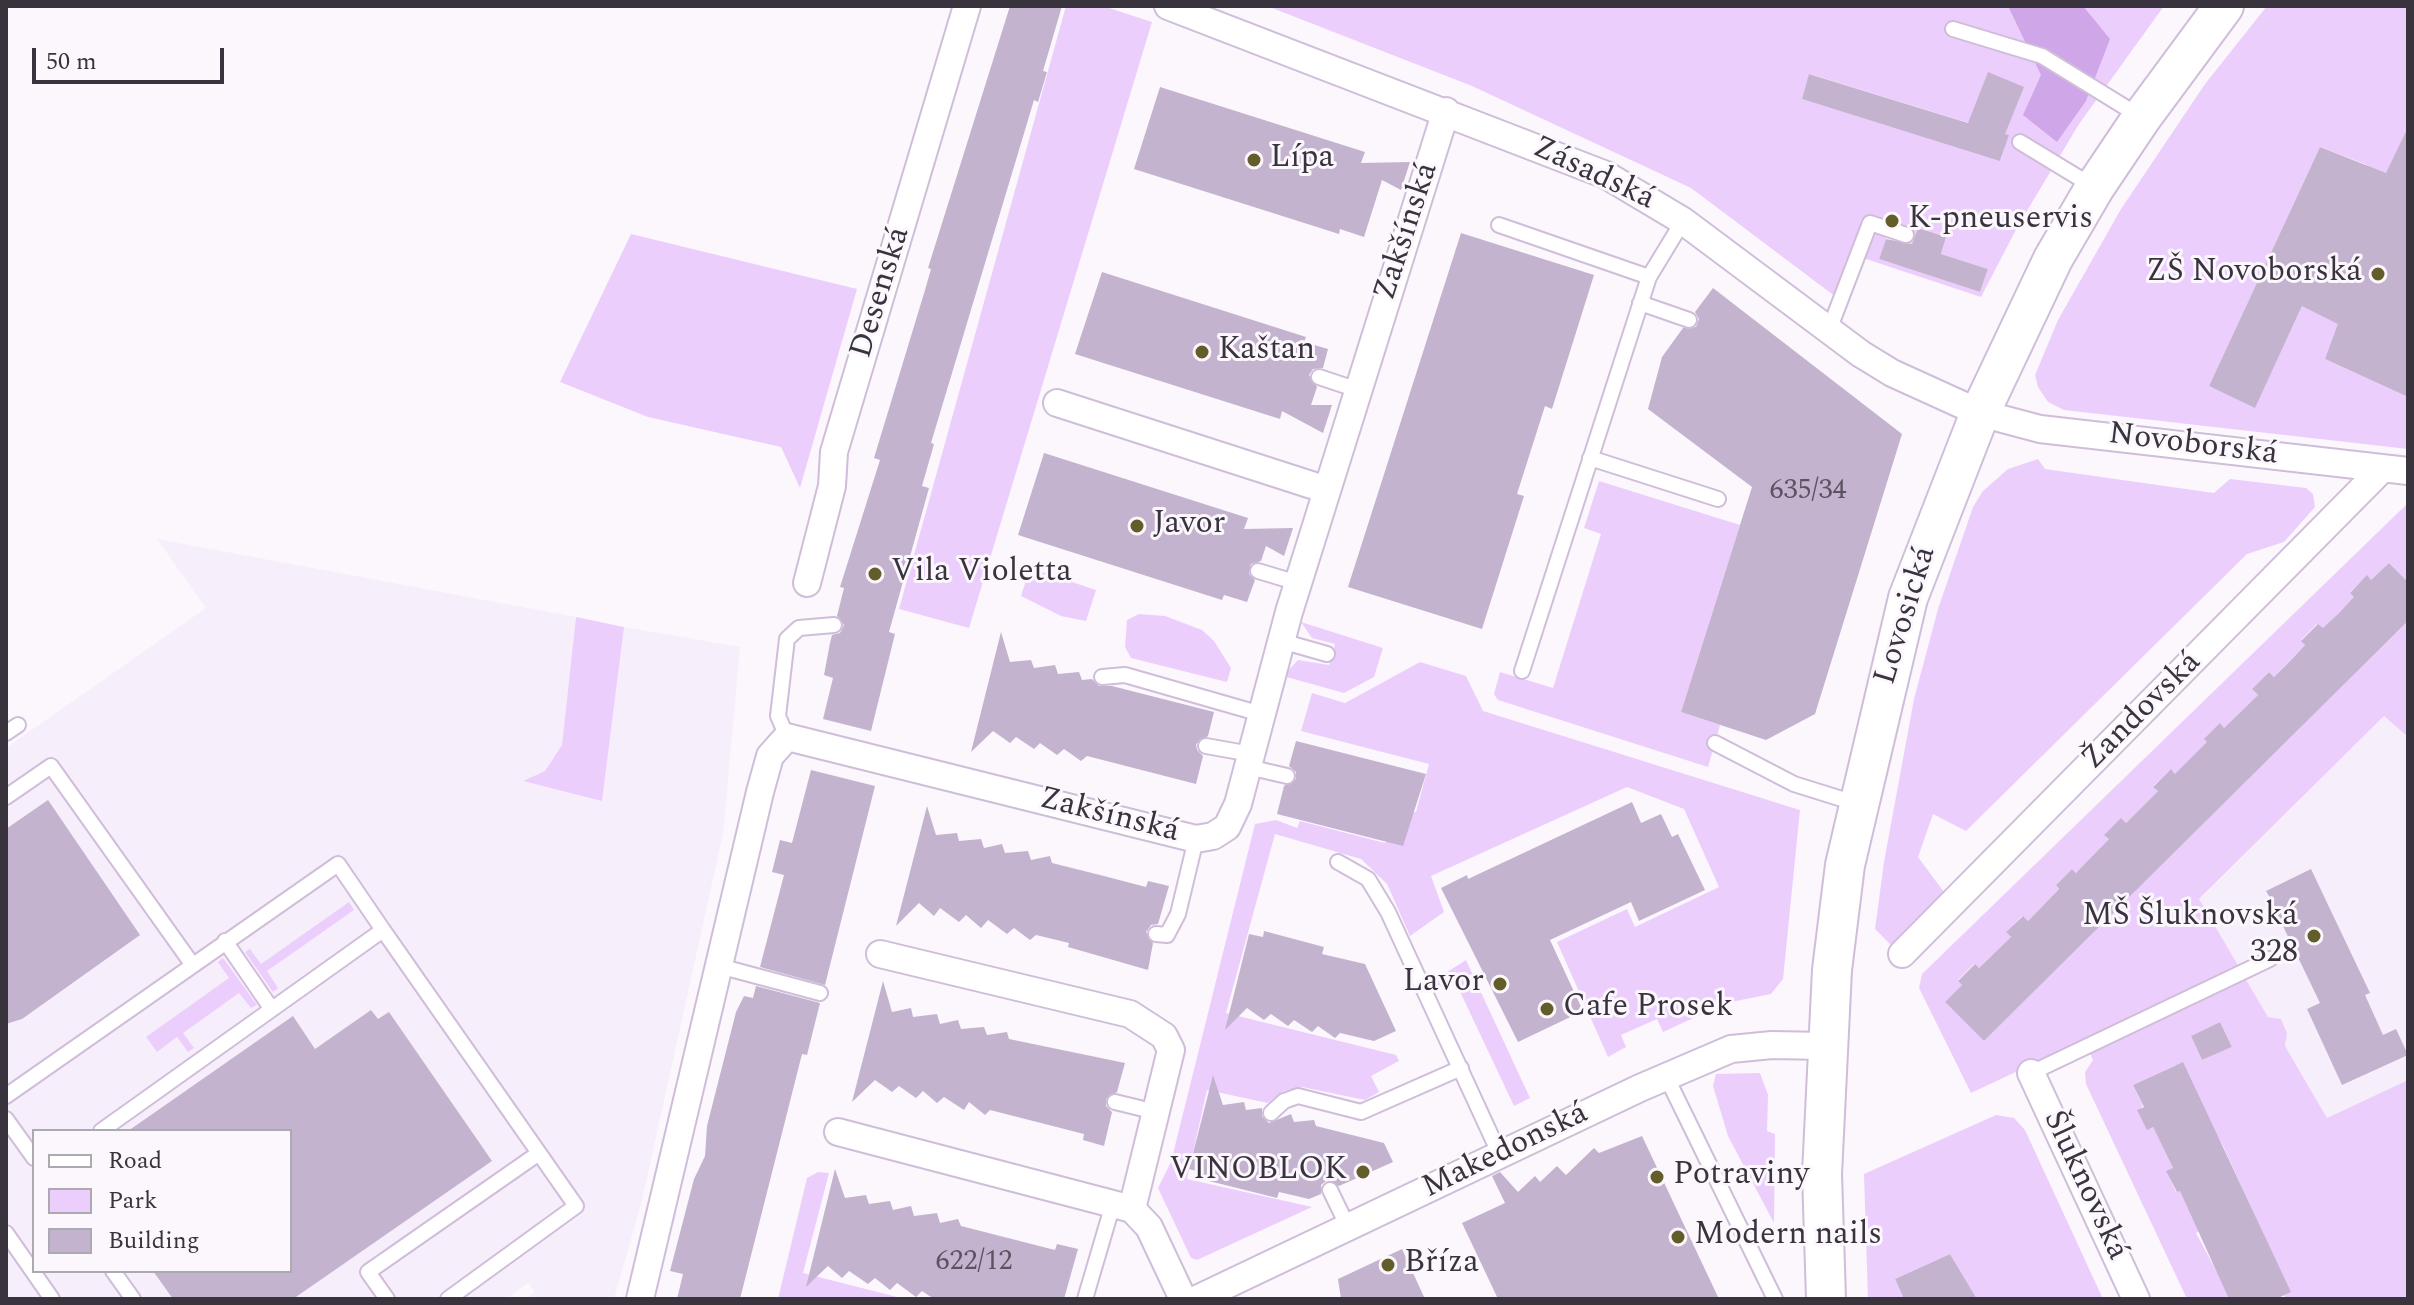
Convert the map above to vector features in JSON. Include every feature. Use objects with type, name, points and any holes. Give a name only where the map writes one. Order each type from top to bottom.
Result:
[{"type":"street","name":"Desenská","points":[[807,583],[832,486],[834,452],[967,6]]},
{"type":"street","name":"Zásadská","points":[[1168,6],[1606,175],[1683,221],[1892,373],[1980,413]]},
{"type":"street","name":"Lovosická","points":[[1826,1299],[1822,1174],[1826,1046],[1845,865],[1908,598],[1980,413],[2016,331],[2095,187],[2224,6]]},
{"type":"street","name":"Zakšínská","points":[[787,737],[1196,839],[1213,836],[1227,827],[1238,804],[1298,583],[1446,111]]},
{"type":"street","points":[[1057,403],[1327,490]]},
{"type":"street","name":"Novoborská","points":[[1980,413],[2040,429],[2395,470]]},
{"type":"street","name":"Žandovská","points":[[1902,954],[2395,470]]},
{"type":"street","points":[[640,1299],[770,756],[787,737]]},
{"type":"street","points":[[880,954],[1130,1014],[1164,1036],[1171,1050],[1156,1112],[1122,1207]]},
{"type":"street","name":"Makedonská","points":[[1208,1297],[1666,1076],[1731,1049],[1772,1045],[1826,1046]]},
{"type":"street","name":"Šluknovská","points":[[2031,1073],[2136,1299]]},
{"type":"street","points":[[838,1132],[1122,1207],[1149,1227],[1183,1299]]},
{"type":"lane","points":[[1953,29],[2042,56],[2142,117]]},
{"type":"lane","points":[[2020,142],[2095,187]]},
{"type":"lane","points":[[1522,671],[1649,277],[1683,221]]},
{"type":"lane","points":[[1829,330],[1870,223],[1906,235]]},
{"type":"lane","points":[[1499,225],[1649,277]]},
{"type":"lane","points":[[1640,303],[1689,320]]},
{"type":"lane","points":[[1319,377],[1358,390]]},
{"type":"lane","points":[[1590,458],[1718,499]]},
{"type":"lane","points":[[1258,571],[1298,583]]},
{"type":"lane","points":[[787,737],[778,716],[787,639],[799,628],[834,625]]},
{"type":"lane","points":[[1281,641],[1327,654]]},
{"type":"lane","points":[[1102,677],[1125,675],[1261,714]]},
{"type":"lane","points":[[1715,743],[1794,784],[1859,804]]},
{"type":"lane","points":[[1206,746],[1287,776]]},
{"type":"lane","points":[[6,797],[51,766],[192,964]]},
{"type":"lane","points":[[1156,934],[1167,935],[1178,914],[1196,839]]},
{"type":"lane","points":[[1338,862],[1368,879],[1388,912],[1500,1155]]},
{"type":"lane","points":[[6,1096],[338,864],[576,1206],[448,1299]]},
{"type":"lane","points":[[104,1129],[383,930]]},
{"type":"lane","points":[[225,941],[271,1008]]},
{"type":"lane","points":[[2031,1073],[2270,959]]},
{"type":"lane","points":[[719,966],[820,993]]},
{"type":"lane","points":[[1271,1113],[1284,1101],[1298,1096],[1361,1112],[1461,1068]]},
{"type":"lane","points":[[1666,1076],[1775,1299]]},
{"type":"lane","points":[[1115,1102],[1156,1112]]},
{"type":"lane","points":[[6,1119],[32,1155]]},
{"type":"lane","points":[[387,1299],[368,1272],[539,1153]]},
{"type":"lane","points":[[1330,1190],[1348,1227]]},
{"type":"lane","points":[[1085,1299],[1122,1207]]},
{"type":"lane","points":[[6,1233],[32,1270]]},
{"type":"lane","points":[[34,1273],[52,1299]]},
{"type":"lane","points":[[114,1273],[133,1299]]},
{"type":"shaded area","points":[[2008,6],[2083,6],[2110,39],[2086,101],[2057,142],[2023,115],[2041,75]]},
{"type":"shaded area","points":[[157,539],[576,617],[562,745],[545,771],[524,781],[602,800],[624,627],[740,647],[723,834],[642,1200],[614,1299],[525,1299],[535,1292],[528,1283],[506,1299],[6,1299],[6,748],[206,608]]},
{"type":"shaded area","name":"MŠ Šluknovská 328","points":[[2384,716],[2408,737],[2408,1080],[2327,1118],[2285,1046],[2287,1033],[2281,1019],[2268,1017],[2199,900]]},
{"type":"green space","points":[[1066,6],[1103,6],[1152,22],[969,628],[899,609]]},
{"type":"green space","points":[[1267,6],[2164,6],[2079,124],[2019,224],[1981,297],[1851,254],[1836,297],[1691,188],[1472,86]],"holes":[[[1810,74],[2008,135],[2001,160],[1802,99]],[[1918,228],[1946,237],[1941,254],[1988,269],[1980,292],[1879,259],[1887,236],[1912,244]]]},
{"type":"green space","points":[[2267,6],[2408,6],[2408,127],[2385,177],[2365,164],[2320,147],[2209,386],[2255,407],[2322,263],[2341,325],[2325,359],[2408,397],[2408,449],[2064,410],[2048,402],[2038,387],[2035,375],[2058,320],[2121,209],[2205,84]]},
{"type":"green space","points":[[631,234],[857,289],[800,488],[781,447],[648,417],[560,382]]},
{"type":"green space","points":[[2038,459],[2045,469],[2214,493],[2230,479],[2306,488],[2313,494],[2315,507],[2284,542],[2247,554],[1966,831],[1933,814],[1918,857],[1944,892],[1892,946],[1875,929],[1884,862],[1914,699],[1938,609],[1973,507],[1983,491],[2008,469]]},
{"type":"green space","points":[[1599,481],[1740,525],[1681,712],[1720,725],[1708,767],[1498,700],[1494,694],[1500,672],[1553,688],[1601,534],[1584,528]]},
{"type":"green space","points":[[2408,503],[2408,582],[2389,563],[2371,580],[2367,576],[2350,592],[2355,597],[2323,629],[2317,624],[2301,640],[2305,645],[2274,677],[2269,672],[2252,689],[2258,695],[2224,728],[2220,724],[2205,739],[2208,743],[2176,774],[2170,770],[2153,786],[2158,791],[2126,823],[2121,819],[2105,834],[2109,839],[2077,873],[2072,869],[2056,885],[2059,889],[2028,921],[2022,916],[2006,932],[2011,937],[1979,968],[1974,964],[1958,980],[1962,985],[1945,1002],[1984,1041],[2408,621],[2408,737],[2384,716],[2199,899],[2239,967],[1971,1093],[1919,988],[1922,974]]},
{"type":"green space","points":[[1030,568],[1096,590],[1086,621],[1061,616],[1021,596]]},
{"type":"green space","points":[[1139,614],[1165,616],[1202,630],[1214,641],[1231,668],[1227,682],[1131,658],[1125,647],[1127,620]]},
{"type":"green space","points":[[576,617],[624,627],[602,801],[523,781],[545,771],[562,745]]},
{"type":"green space","points":[[1301,622],[1383,648],[1374,677],[1344,693],[1283,676],[1298,660],[1329,665],[1335,644],[1312,638]]},
{"type":"green space","points":[[1420,662],[1466,676],[1483,711],[1800,810],[1783,979],[1771,994],[1726,1003],[1663,1032],[1657,1019],[1621,1035],[1626,1047],[1608,1057],[1557,942],[1627,909],[1635,927],[1719,887],[1684,809],[1627,787],[1431,876],[1444,912],[1410,936],[1387,884],[1361,859],[1275,834],[1226,1013],[1396,1055],[1399,1061],[1371,1076],[1379,1092],[1365,1100],[1302,1087],[1283,1091],[1268,1103],[1207,1090],[1187,1179],[1312,1207],[1197,1260],[1191,1258],[1158,1188],[1171,1162],[1255,824],[1276,820],[1297,828],[1300,821],[1385,843],[1411,812],[1416,812],[1429,764],[1301,731],[1312,693],[1345,703]]},
{"type":"green space","points":[[349,902],[354,910],[267,971],[278,988],[273,992],[245,952],[250,949],[261,964]]},
{"type":"green space","points":[[223,958],[257,1005],[251,1008],[239,993],[183,1033],[194,1048],[188,1052],[177,1037],[157,1052],[146,1037],[229,978],[218,962]]},
{"type":"green space","points":[[1466,960],[1530,1098],[1514,1106],[1455,981],[1437,989],[1433,981]]},
{"type":"green space","points":[[2245,978],[2268,1017],[2281,1019],[2287,1033],[2285,1046],[2327,1118],[2408,1080],[2408,1299],[2286,1299],[2284,1295],[2290,1292],[2223,1146],[2176,1065],[2133,1085],[2143,1106],[2138,1111],[2147,1129],[2153,1127],[2173,1168],[2167,1172],[2176,1192],[2183,1189],[2199,1231],[2196,1233],[2218,1274],[2222,1272],[2228,1296],[2227,1299],[2187,1299],[2086,1084],[2085,1072],[2093,1060],[2090,1053]],"holes":[[[2220,1022],[2232,1047],[2202,1060],[2191,1036]]]},
{"type":"green space","points":[[1760,1073],[1768,1095],[1767,1131],[1775,1134],[1774,1223],[1728,1136],[1713,1086],[1716,1074]]},
{"type":"green space","points":[[1996,1115],[2014,1118],[2025,1130],[2103,1299],[1977,1299],[1950,1254],[1895,1279],[1904,1299],[1868,1299],[1864,1174]]},
{"type":"green space","points":[[818,1172],[829,1173],[803,1273],[905,1299],[778,1299],[807,1178]]},
{"type":"building","points":[[1010,6],[1062,6],[1043,71],[1047,72],[1038,102],[1034,100],[931,443],[934,444],[922,486],[929,488],[889,632],[895,634],[871,731],[823,719],[833,678],[824,675],[830,643],[832,635],[840,633],[844,625],[837,616],[844,588],[840,587],[880,460],[874,458],[931,269],[928,268]]},
{"type":"building","points":[[1988,72],[2024,87],[2005,134],[2009,135],[2000,161],[1802,99],[1809,74],[1968,123]]},
{"type":"building","name":"Lípa","points":[[1160,87],[1365,152],[1361,163],[1410,162],[1401,190],[1382,180],[1364,237],[1340,229],[1339,234],[1134,169]]},
{"type":"building","name":"ZŠ Novoborská","points":[[2408,127],[2408,397],[2325,359],[2338,324],[2302,306],[2255,408],[2209,386],[2320,147],[2386,173]]},
{"type":"building","points":[[1918,228],[1946,237],[1941,254],[1988,269],[1980,292],[1879,259],[1886,239],[1912,244]]},
{"type":"building","points":[[1461,233],[1594,275],[1552,409],[1545,406],[1517,494],[1524,496],[1482,629],[1348,587]]},
{"type":"building","name":"Kaštan","points":[[1102,272],[1306,337],[1304,342],[1328,349],[1323,368],[1313,369],[1309,375],[1317,387],[1311,405],[1332,405],[1323,433],[1282,411],[1280,419],[1075,354]]},
{"type":"building","points":[[1713,288],[1902,434],[1815,714],[1766,740],[1681,712],[1752,487],[1648,409],[1662,357],[1683,328],[1696,327],[1699,319],[1695,312]]},
{"type":"building","name":"Javor","points":[[1044,453],[1248,518],[1244,529],[1293,528],[1284,556],[1266,546],[1261,561],[1251,564],[1249,574],[1255,580],[1247,602],[1224,595],[1222,600],[1018,535]]},
{"type":"building","points":[[2389,563],[2408,582],[2408,621],[1984,1041],[1945,1002],[1962,985],[1958,981],[1975,964],[1979,968],[2011,937],[2006,932],[2023,916],[2028,921],[2059,889],[2056,885],[2072,869],[2076,873],[2109,839],[2104,835],[2121,818],[2126,823],[2158,791],[2153,787],[2171,769],[2175,774],[2207,742],[2204,739],[2220,723],[2224,728],[2258,695],[2252,689],[2269,672],[2274,677],[2305,645],[2301,641],[2318,624],[2323,628],[2339,613],[2354,597],[2350,593],[2367,575],[2371,580]]},
{"type":"building","points":[[1001,632],[1010,662],[1031,660],[1034,668],[1055,665],[1058,674],[1079,672],[1082,680],[1092,679],[1099,686],[1112,686],[1214,712],[1208,736],[1196,744],[1203,756],[1196,784],[1087,756],[1081,761],[1064,749],[1057,755],[1040,743],[1034,749],[1016,737],[1010,743],[993,731],[971,752]]},
{"type":"building","points":[[1296,741],[1426,774],[1403,846],[1277,814],[1284,786],[1296,779],[1296,772],[1289,766]]},
{"type":"building","points":[[811,770],[875,786],[825,985],[760,967],[784,875],[772,872],[780,840],[792,843]]},
{"type":"building","points":[[48,800],[140,935],[22,1019],[6,1024],[6,829]]},
{"type":"building","points":[[1632,802],[1641,823],[1661,814],[1672,837],[1678,834],[1705,890],[1639,921],[1631,902],[1550,940],[1583,1011],[1518,1042],[1441,888],[1467,875],[1468,879]]},
{"type":"building","points":[[927,806],[936,835],[957,833],[959,841],[981,839],[984,848],[1002,844],[1005,853],[1028,851],[1031,860],[1050,856],[1052,863],[1146,887],[1148,881],[1169,886],[1158,924],[1151,925],[1146,932],[1153,943],[1148,970],[1068,947],[1069,943],[1036,935],[1030,940],[1014,928],[1007,934],[988,920],[981,928],[966,915],[959,922],[940,908],[934,916],[919,903],[896,926]]},
{"type":"building","points":[[2311,869],[2370,993],[2365,995],[2383,1035],[2396,1029],[2408,1055],[2342,1085],[2307,1009],[2320,1003],[2281,922],[2277,924],[2268,905],[2273,903],[2266,891]]},
{"type":"building","points":[[1264,931],[1324,947],[1322,954],[1365,964],[1396,1031],[1374,1041],[1340,1033],[1335,1038],[1318,1026],[1312,1032],[1294,1020],[1288,1026],[1271,1014],[1264,1020],[1247,1008],[1225,1030],[1249,934],[1263,937]]},
{"type":"building","points":[[883,981],[892,1012],[911,1008],[913,1017],[937,1014],[940,1024],[958,1020],[961,1029],[984,1027],[987,1035],[1007,1032],[1009,1039],[1125,1063],[1117,1092],[1106,1099],[1106,1106],[1112,1112],[1104,1146],[1083,1140],[1084,1134],[990,1110],[985,1115],[969,1102],[964,1110],[944,1097],[937,1103],[923,1091],[916,1098],[899,1086],[892,1092],[875,1080],[852,1102]]},
{"type":"building","points":[[756,986],[820,1003],[807,1055],[802,1054],[740,1299],[677,1299],[683,1274],[670,1271],[694,1179],[705,1156],[707,1126],[736,1012],[744,996],[753,998]]},
{"type":"building","points":[[371,1010],[378,1019],[389,1012],[492,1161],[293,1299],[173,1299],[154,1273],[292,1273],[292,1129],[131,1129],[293,1016],[315,1049]]},
{"type":"building","points":[[2220,1022],[2232,1047],[2202,1060],[2191,1036]]},
{"type":"building","points":[[2183,1062],[2291,1292],[2276,1299],[2229,1299],[2180,1191],[2177,1192],[2166,1171],[2173,1168],[2153,1127],[2147,1130],[2137,1110],[2144,1107],[2133,1085]]},
{"type":"building","points":[[1213,1075],[1223,1105],[1244,1102],[1246,1110],[1262,1108],[1262,1116],[1269,1123],[1291,1114],[1294,1122],[1314,1120],[1316,1126],[1384,1143],[1393,1162],[1339,1186],[1326,1181],[1321,1185],[1321,1194],[1309,1199],[1279,1192],[1277,1198],[1201,1179],[1203,1173],[1189,1169]]},
{"type":"building","points":[[1642,1136],[1719,1299],[1498,1299],[1462,1223],[1505,1203],[1492,1176],[1500,1172],[1518,1192],[1535,1176],[1540,1182],[1557,1166],[1566,1175],[1594,1148],[1599,1153]]},
{"type":"building","points":[[835,1169],[845,1198],[866,1195],[869,1204],[890,1201],[893,1210],[911,1206],[914,1216],[937,1213],[940,1223],[958,1219],[961,1226],[1055,1250],[1057,1244],[1078,1249],[1064,1299],[934,1299],[922,1291],[916,1297],[897,1283],[890,1290],[875,1278],[868,1284],[849,1271],[842,1278],[828,1266],[806,1287]]},
{"type":"building","name":"Bříza","points":[[1402,1249],[1425,1299],[1341,1299],[1338,1279]]},
{"type":"building","points":[[1950,1254],[1977,1299],[1904,1299],[1895,1279]]},
{"type":"place","name":"Lípa","points":[[1254,160]]},
{"type":"place","name":"K-pneuservis","points":[[1892,221]]},
{"type":"place","name":"ZŠ Novoborská","points":[[2378,274]]},
{"type":"place","name":"Kaštan","points":[[1202,352]]},
{"type":"place","name":"Javor","points":[[1137,526]]},
{"type":"place","name":"Vila Violetta","points":[[875,574]]},
{"type":"place","name":"MŠ Šluknovská 328","points":[[2314,936]]},
{"type":"place","name":"Lavor","points":[[1500,984]]},
{"type":"place","name":"Cafe Prosek","points":[[1547,1009]]},
{"type":"place","name":"VINOBLOK","points":[[1363,1172]]},
{"type":"place","name":"Potraviny","points":[[1657,1177]]},
{"type":"place","name":"Modern nails","points":[[1678,1237]]},
{"type":"place","name":"Bříza","points":[[1388,1265]]}]
